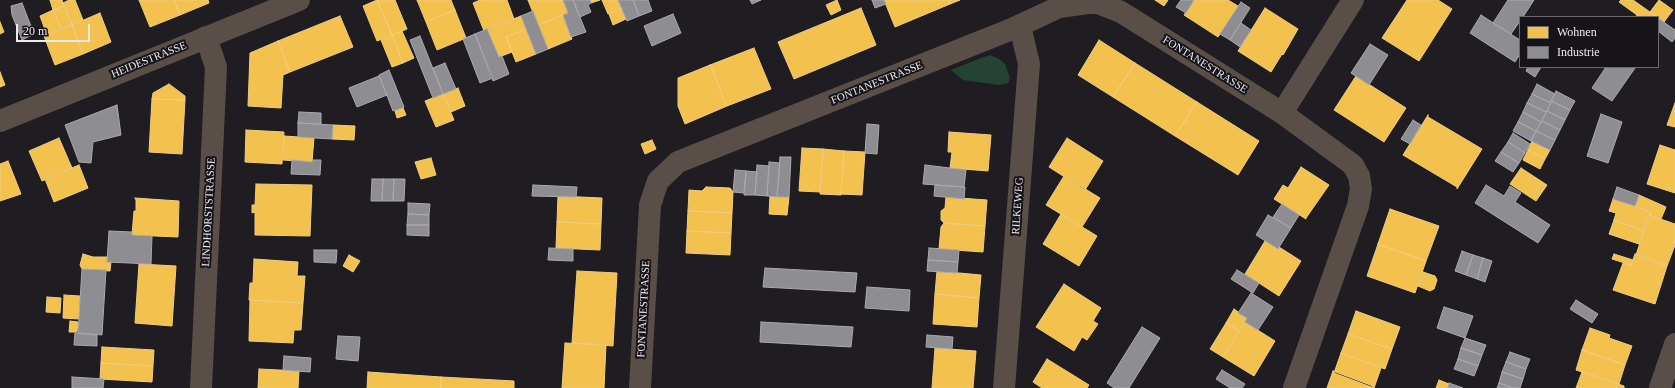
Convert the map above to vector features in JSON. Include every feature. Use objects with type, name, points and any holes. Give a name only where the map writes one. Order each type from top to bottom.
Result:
[{"type":"street","name":"HEIDESTRASSE","points":[[0,121],[299,0]]},
{"type":"street","points":[[1282,113],[1353,0]]},
{"type":"street","name":"FONTANESTRASSE","points":[[640,388],[650,205],[658,181],[678,162],[1020,26],[1059,6],[1088,2],[1098,3],[1121,12],[1282,113],[1353,165],[1359,176],[1361,189],[1358,206],[1294,388]]},
{"type":"street","name":"RILKEWEG","points":[[1004,388],[1029,64],[1020,26]]},
{"type":"street","name":"LINDHORSTSTRASSE","points":[[201,388],[216,67],[206,37]]},
{"type":"street","points":[[1660,388],[1675,344]]},
{"type":"green space","points":[[990,55],[999,59],[1005,64],[1010,78],[1008,83],[999,85],[963,80],[951,70],[981,58]]},
{"type":"building: Wohnen","points":[[50,0],[62,0],[64,6],[53,10]]},
{"type":"building: Wohnen","points":[[69,0],[75,0],[83,20],[72,25],[63,3]]},
{"type":"building: Wohnen","points":[[139,0],[174,0],[180,15],[150,27]]},
{"type":"building: Wohnen","points":[[174,0],[208,0],[209,3],[180,15]]},
{"type":"building: Wohnen","points":[[377,0],[395,0],[407,29],[392,35]]},
{"type":"building: Wohnen","points":[[377,0],[392,35],[377,41],[363,6]]},
{"type":"building: Wohnen","points":[[417,0],[451,0],[455,10],[426,22]]},
{"type":"building: Wohnen","points":[[480,0],[507,0],[514,19],[484,31],[473,3]]},
{"type":"building: Wohnen","points":[[528,0],[563,0],[568,13],[538,25]]},
{"type":"building: Wohnen","points":[[590,0],[600,0],[591,3]]},
{"type":"building: Wohnen","points":[[602,0],[618,0],[622,8],[608,14]]},
{"type":"building: Wohnen","points":[[837,0],[841,10],[831,15],[826,5]]},
{"type":"building: Wohnen","points":[[884,0],[949,0],[950,4],[895,27]]},
{"type":"building: Wohnen","points":[[949,0],[960,0],[950,4]]},
{"type":"building: Wohnen","points":[[1155,0],[1168,0],[1164,6]]},
{"type":"building: Wohnen","points":[[1194,0],[1228,0],[1238,6],[1218,37],[1184,15]]},
{"type":"building: Wohnen","points":[[1407,0],[1438,0],[1452,9],[1419,61],[1382,38]]},
{"type":"building: Wohnen","points":[[1621,0],[1633,0],[1656,16],[1636,16],[1619,2]]},
{"type":"building: Wohnen","points":[[1659,0],[1673,10],[1664,22],[1659,18],[1659,16],[1656,16],[1650,12]]},
{"type":"building: Wohnen","points":[[64,6],[72,25],[61,29],[53,10]]},
{"type":"building: Wohnen","points":[[622,8],[626,19],[613,25],[609,14]]},
{"type":"building: Wohnen","points":[[861,8],[876,45],[794,79],[778,42]]},
{"type":"building: Wohnen","points":[[1265,8],[1298,29],[1271,72],[1238,51]]},
{"type":"building: Wohnen","points":[[53,10],[61,29],[47,35],[40,16]]},
{"type":"building: Wohnen","points":[[455,10],[466,38],[437,50],[426,22]]},
{"type":"building: Wohnen","points":[[100,13],[111,42],[83,54],[72,25]]},
{"type":"building: Wohnen","points":[[563,15],[572,39],[548,49],[538,25]]},
{"type":"building: Wohnen","points":[[340,16],[353,47],[290,72],[278,41]]},
{"type":"building: Wohnen","points":[[521,16],[526,29],[506,37],[512,52],[499,57],[487,29]]},
{"type":"building: Wohnen","points":[[0,22],[4,32],[0,34]]},
{"type":"building: Wohnen","points":[[72,25],[83,54],[55,65],[44,36]]},
{"type":"building: Wohnen","points":[[526,29],[536,54],[516,62],[506,37]]},
{"type":"building: Wohnen","points":[[402,31],[414,58],[403,63],[392,35]]},
{"type":"building: Wohnen","points":[[392,35],[403,63],[392,67],[381,40]]},
{"type":"building: Wohnen","points":[[1099,40],[1135,63],[1113,97],[1078,75]]},
{"type":"building: Wohnen","points":[[278,41],[290,72],[283,75],[281,108],[248,106],[250,53]]},
{"type":"building: Wohnen","points":[[754,48],[771,89],[727,106],[710,65]]},
{"type":"building: Wohnen","points":[[1135,63],[1197,102],[1175,136],[1113,97]]},
{"type":"building: Wohnen","points":[[710,65],[727,106],[685,124],[678,106],[678,78]]},
{"type":"building: Wohnen","points":[[0,72],[5,85],[0,87]]},
{"type":"building: Wohnen","points":[[1356,76],[1406,108],[1384,142],[1334,110]]},
{"type":"building: Wohnen","points":[[169,84],[185,96],[185,100],[152,99],[153,93]]},
{"type":"building: Wohnen","points":[[458,88],[465,106],[451,112],[443,94]]},
{"type":"building: Wohnen","points":[[443,94],[454,120],[436,127],[425,101]]},
{"type":"building: Wohnen","points":[[152,99],[185,100],[182,154],[149,152]]},
{"type":"building: Wohnen","points":[[1197,102],[1259,141],[1238,175],[1175,136]]},
{"type":"building: Wohnen","points":[[1675,103],[1675,127],[1667,125]]},
{"type":"building: Wohnen","points":[[403,108],[406,115],[397,118],[395,111]]},
{"type":"building: Wohnen","points":[[1428,115],[1428,117],[1482,149],[1457,189],[1457,187],[1403,155]]},
{"type":"building: Wohnen","points":[[333,125],[355,126],[354,140],[332,139]]},
{"type":"building: Wohnen","points":[[246,130],[284,132],[282,164],[245,162]]},
{"type":"building: Wohnen","points":[[949,132],[991,135],[988,171],[950,168],[952,152],[948,152]]},
{"type":"building: Wohnen","points":[[284,136],[314,138],[312,162],[283,160]]},
{"type":"building: Wohnen","points":[[59,138],[72,168],[42,181],[29,151]]},
{"type":"building: Wohnen","points":[[1067,138],[1103,161],[1085,190],[1049,167]]},
{"type":"building: Wohnen","points":[[652,140],[656,149],[645,154],[641,144]]},
{"type":"building: Wohnen","points":[[1532,141],[1550,150],[1545,159],[1528,150]]},
{"type":"building: Wohnen","points":[[1660,145],[1675,150],[1675,193],[1647,184]]},
{"type":"building: Wohnen","points":[[802,148],[823,149],[820,192],[799,191]]},
{"type":"building: Wohnen","points":[[823,149],[844,151],[841,195],[820,194]]},
{"type":"building: Wohnen","points":[[1528,150],[1545,159],[1540,169],[1523,160]]},
{"type":"building: Wohnen","points":[[844,151],[865,152],[862,195],[841,194]]},
{"type":"building: Wohnen","points":[[431,158],[436,175],[421,179],[415,162]]},
{"type":"building: Wohnen","points":[[8,161],[21,194],[0,201],[0,164]]},
{"type":"building: Wohnen","points":[[79,165],[88,188],[54,202],[45,179]]},
{"type":"building: Wohnen","points":[[1301,167],[1329,185],[1306,219],[1274,199],[1283,185],[1288,188]]},
{"type":"building: Wohnen","points":[[1521,168],[1547,185],[1536,201],[1510,184]]},
{"type":"building: Wohnen","points":[[1064,176],[1100,198],[1082,227],[1046,205]]},
{"type":"building: Wohnen","points":[[256,184],[312,185],[310,236],[255,235],[255,212],[252,213],[252,205],[255,205]]},
{"type":"building: Wohnen","points":[[706,187],[730,188],[733,192],[732,213],[688,211],[689,190],[702,191]]},
{"type":"building: Wohnen","points":[[1639,195],[1666,207],[1661,219],[1650,215],[1651,212],[1635,206]]},
{"type":"building: Wohnen","points":[[558,196],[602,198],[601,224],[557,222]]},
{"type":"building: Wohnen","points":[[770,196],[789,197],[787,215],[769,214]]},
{"type":"building: Wohnen","points":[[946,197],[987,200],[985,226],[944,223],[941,220],[941,211],[945,208]]},
{"type":"building: Wohnen","points":[[135,198],[179,201],[178,237],[132,235],[134,211],[136,211]]},
{"type":"building: Wohnen","points":[[1613,199],[1651,212],[1644,231],[1614,220],[1616,213],[1609,211]]},
{"type":"building: Wohnen","points":[[1390,209],[1439,226],[1426,261],[1378,244]]},
{"type":"building: Wohnen","points":[[688,211],[732,213],[731,233],[687,231]]},
{"type":"building: Wohnen","points":[[1061,214],[1097,236],[1079,266],[1043,244]]},
{"type":"building: Wohnen","points":[[1649,215],[1675,224],[1675,245],[1667,266],[1636,255]]},
{"type":"building: Wohnen","points":[[1614,220],[1644,231],[1639,244],[1609,234]]},
{"type":"building: Wohnen","points":[[557,222],[601,224],[600,250],[556,248]]},
{"type":"building: Wohnen","points":[[944,223],[985,226],[983,252],[939,249],[941,227]]},
{"type":"building: Wohnen","points":[[687,231],[731,233],[730,255],[686,253]]},
{"type":"building: Wohnen","points":[[1265,241],[1278,249],[1279,247],[1301,261],[1279,296],[1245,274]]},
{"type":"building: Wohnen","points":[[1378,244],[1426,261],[1415,293],[1367,276]]},
{"type":"building: Wohnen","points":[[83,254],[93,257],[108,257],[107,262],[111,262],[110,271],[82,269],[80,265]]},
{"type":"building: Wohnen","points":[[1614,254],[1633,260],[1631,265],[1612,259]]},
{"type":"building: Wohnen","points":[[1635,254],[1667,266],[1655,304],[1613,290],[1623,263],[1631,265]]},
{"type":"building: Wohnen","points":[[349,255],[360,261],[353,272],[343,266]]},
{"type":"building: Wohnen","points":[[254,259],[298,262],[297,276],[305,276],[303,303],[249,300],[250,283],[253,283]]},
{"type":"building: Wohnen","points":[[139,264],[176,266],[172,326],[135,323]]},
{"type":"building: Wohnen","points":[[577,271],[617,273],[613,346],[572,343]]},
{"type":"building: Wohnen","points":[[937,271],[981,275],[979,298],[935,294]]},
{"type":"building: Wohnen","points":[[1423,272],[1435,276],[1437,280],[1434,289],[1430,291],[1418,286]]},
{"type":"building: Wohnen","points":[[1064,284],[1101,308],[1093,321],[1098,324],[1087,340],[1082,337],[1074,351],[1036,327]]},
{"type":"building: Wohnen","points":[[935,294],[979,298],[977,327],[933,324]]},
{"type":"building: Wohnen","points":[[64,295],[80,296],[79,319],[63,318]]},
{"type":"building: Wohnen","points":[[47,297],[61,298],[60,313],[46,312]]},
{"type":"building: Wohnen","points":[[250,300],[303,303],[301,330],[294,330],[293,343],[249,341]]},
{"type":"building: Wohnen","points":[[1234,309],[1247,318],[1239,331],[1226,323]]},
{"type":"building: Wohnen","points":[[1356,311],[1400,327],[1392,349],[1348,334]]},
{"type":"building: Wohnen","points":[[70,321],[78,322],[77,332],[69,332]]},
{"type":"building: Wohnen","points":[[1245,322],[1275,341],[1254,376],[1223,357]]},
{"type":"building: Wohnen","points":[[1226,323],[1239,331],[1223,357],[1210,349]]},
{"type":"building: Wohnen","points":[[1590,328],[1610,335],[1609,338],[1632,346],[1625,365],[1582,350]]},
{"type":"building: Wohnen","points":[[1348,334],[1392,349],[1385,369],[1341,353]]},
{"type":"building: Wohnen","points":[[565,343],[606,345],[604,388],[562,388]]},
{"type":"building: Wohnen","points":[[102,347],[154,350],[153,366],[101,363]]},
{"type":"building: Wohnen","points":[[935,348],[976,351],[973,388],[932,388]]},
{"type":"building: Wohnen","points":[[1582,350],[1625,365],[1619,384],[1576,370]]},
{"type":"building: Wohnen","points":[[1341,353],[1381,368],[1374,388],[1334,373]]},
{"type":"building: Wohnen","points":[[1047,359],[1089,385],[1087,388],[1042,388],[1033,382]]},
{"type":"building: Wohnen","points":[[101,363],[153,366],[152,382],[100,379]]},
{"type":"building: Wohnen","points":[[259,369],[299,371],[298,388],[258,388]]},
{"type":"building: Wohnen","points":[[1333,371],[1373,386],[1372,388],[1327,388]]},
{"type":"building: Wohnen","points":[[368,372],[441,377],[441,388],[367,388]]},
{"type":"building: Wohnen","points":[[1582,372],[1624,386],[1624,388],[1576,388]]},
{"type":"building: Wohnen","points":[[441,377],[514,381],[514,388],[441,388]]},
{"type":"building: Wohnen","points":[[1439,380],[1449,384],[1447,388],[1436,388]]},
{"type":"building: Industrie","points":[[563,0],[573,0],[586,32],[571,37],[563,15],[568,13]]},
{"type":"building: Industrie","points":[[573,0],[590,0],[591,3],[588,5],[591,12],[580,17]]},
{"type":"building: Industrie","points":[[618,0],[633,0],[639,16],[627,21]]},
{"type":"building: Industrie","points":[[633,0],[648,0],[652,11],[639,16]]},
{"type":"building: Industrie","points":[[750,0],[761,0],[752,4]]},
{"type":"building: Industrie","points":[[872,0],[884,0],[886,4],[875,8]]},
{"type":"building: Industrie","points":[[1181,0],[1194,0],[1186,13],[1176,7]]},
{"type":"building: Industrie","points":[[1508,0],[1534,0],[1524,16],[1519,16],[1519,22],[1511,34],[1493,23]]},
{"type":"building: Industrie","points":[[1241,2],[1250,8],[1230,40],[1220,34]]},
{"type":"building: Industrie","points":[[22,3],[34,34],[22,40],[12,15],[11,6]]},
{"type":"building: Industrie","points":[[533,11],[548,49],[536,54],[521,16]]},
{"type":"building: Industrie","points":[[673,14],[681,33],[652,46],[644,26]]},
{"type":"building: Industrie","points":[[1481,15],[1519,39],[1519,56],[1515,62],[1470,33]]},
{"type":"building: Industrie","points":[[1659,19],[1675,30],[1675,38],[1672,42],[1659,32]]},
{"type":"building: Industrie","points":[[1241,23],[1251,30],[1240,47],[1230,40]]},
{"type":"building: Industrie","points":[[487,29],[499,57],[502,56],[509,74],[493,81],[475,34]]},
{"type":"building: Industrie","points":[[475,34],[493,78],[480,83],[463,39]]},
{"type":"building: Industrie","points":[[420,36],[443,94],[433,98],[410,40]]},
{"type":"building: Industrie","points":[[1370,44],[1388,55],[1369,85],[1351,73]]},
{"type":"building: Industrie","points":[[445,63],[456,89],[443,94],[433,68]]},
{"type":"building: Industrie","points":[[1528,68],[1540,68],[1535,77],[1526,71]]},
{"type":"building: Industrie","points":[[1605,68],[1635,68],[1612,101],[1592,88]]},
{"type":"building: Industrie","points":[[389,70],[404,107],[393,111],[379,75]]},
{"type":"building: Industrie","points":[[379,76],[387,95],[357,107],[349,88]]},
{"type":"building: Industrie","points":[[1537,84],[1555,94],[1551,103],[1532,94]]},
{"type":"building: Industrie","points":[[1556,91],[1575,101],[1570,110],[1551,101]]},
{"type":"building: Industrie","points":[[1532,94],[1551,103],[1546,112],[1527,103]]},
{"type":"building: Industrie","points":[[1551,101],[1570,110],[1565,120],[1547,111]]},
{"type":"building: Industrie","points":[[1527,103],[1546,112],[1541,122],[1523,112]]},
{"type":"building: Industrie","points":[[117,105],[121,135],[93,142],[91,163],[79,162],[65,125]]},
{"type":"building: Industrie","points":[[1547,111],[1565,120],[1560,130],[1542,121]]},
{"type":"building: Industrie","points":[[299,112],[321,113],[321,124],[298,123]]},
{"type":"building: Industrie","points":[[1523,112],[1541,122],[1536,131],[1518,122]]},
{"type":"building: Industrie","points":[[1601,114],[1622,122],[1608,163],[1587,156]]},
{"type":"building: Industrie","points":[[1413,120],[1421,125],[1410,144],[1401,139]]},
{"type":"building: Industrie","points":[[1542,121],[1560,130],[1555,140],[1536,131]]},
{"type":"building: Industrie","points":[[1518,122],[1536,131],[1531,141],[1513,131]]},
{"type":"building: Industrie","points":[[298,123],[333,125],[332,139],[298,137]]},
{"type":"building: Industrie","points":[[867,124],[879,125],[877,154],[865,153]]},
{"type":"building: Industrie","points":[[1536,131],[1555,140],[1550,150],[1531,141]]},
{"type":"building: Industrie","points":[[1513,133],[1530,144],[1525,153],[1508,142]]},
{"type":"building: Industrie","points":[[1508,142],[1525,153],[1519,163],[1501,152]]},
{"type":"building: Industrie","points":[[1501,152],[1519,163],[1513,172],[1495,161]]},
{"type":"building: Industrie","points":[[780,157],[791,157],[789,197],[777,197]]},
{"type":"building: Industrie","points":[[292,160],[312,162],[313,160],[321,160],[320,175],[291,174]]},
{"type":"building: Industrie","points":[[769,162],[780,163],[777,197],[767,196]]},
{"type":"building: Industrie","points":[[757,165],[769,166],[767,196],[755,195]]},
{"type":"building: Industrie","points":[[925,165],[966,170],[964,187],[923,184]]},
{"type":"building: Industrie","points":[[735,170],[746,171],[744,193],[733,192]]},
{"type":"building: Industrie","points":[[746,171],[757,172],[755,195],[744,195]]},
{"type":"building: Industrie","points":[[372,179],[383,179],[382,201],[371,201]]},
{"type":"building: Industrie","points":[[383,179],[394,179],[393,201],[382,201]]},
{"type":"building: Industrie","points":[[394,179],[405,179],[404,201],[393,201]]},
{"type":"building: Industrie","points":[[533,185],[577,187],[576,197],[532,196]]},
{"type":"building: Industrie","points":[[935,185],[965,187],[964,199],[934,196]]},
{"type":"building: Industrie","points":[[1486,185],[1504,196],[1510,186],[1521,193],[1515,202],[1550,225],[1538,243],[1475,203]]},
{"type":"building: Industrie","points":[[1617,187],[1639,195],[1635,206],[1613,199]]},
{"type":"building: Industrie","points":[[408,203],[430,204],[429,215],[408,214]]},
{"type":"building: Industrie","points":[[1282,204],[1299,215],[1291,228],[1273,217]]},
{"type":"building: Industrie","points":[[408,214],[429,215],[429,225],[407,225]]},
{"type":"building: Industrie","points":[[1268,215],[1291,228],[1278,249],[1256,235]]},
{"type":"building: Industrie","points":[[407,225],[429,225],[429,236],[407,235]]},
{"type":"building: Industrie","points":[[109,231],[132,232],[132,235],[152,236],[151,264],[107,262]]},
{"type":"building: Industrie","points":[[549,248],[573,249],[573,261],[548,260]]},
{"type":"building: Industrie","points":[[929,248],[959,250],[958,262],[928,260]]},
{"type":"building: Industrie","points":[[314,250],[337,250],[336,263],[314,262]]},
{"type":"building: Industrie","points":[[1462,251],[1473,255],[1466,275],[1455,271]]},
{"type":"building: Industrie","points":[[1473,255],[1483,258],[1477,279],[1466,275]]},
{"type":"building: Industrie","points":[[1483,258],[1492,261],[1485,282],[1477,279]]},
{"type":"building: Industrie","points":[[928,260],[958,262],[957,273],[927,271]]},
{"type":"building: Industrie","points":[[765,268],[857,273],[855,292],[763,287]]},
{"type":"building: Industrie","points":[[82,269],[106,270],[102,335],[78,333]]},
{"type":"building: Industrie","points":[[1237,270],[1259,283],[1253,293],[1231,279]]},
{"type":"building: Industrie","points":[[867,287],[910,290],[909,311],[865,308]]},
{"type":"building: Industrie","points":[[1251,293],[1273,307],[1258,330],[1245,322],[1247,318],[1238,313]]},
{"type":"building: Industrie","points":[[1576,300],[1598,314],[1592,323],[1570,309]]},
{"type":"building: Industrie","points":[[1444,307],[1473,316],[1465,338],[1437,328]]},
{"type":"building: Industrie","points":[[761,322],[853,327],[851,347],[760,342]]},
{"type":"building: Industrie","points":[[1142,327],[1160,338],[1129,388],[1114,388],[1107,383]]},
{"type":"building: Industrie","points":[[75,333],[97,335],[97,346],[74,345]]},
{"type":"building: Industrie","points":[[927,335],[953,337],[952,349],[926,347]]},
{"type":"building: Industrie","points":[[338,336],[360,337],[358,361],[336,359]]},
{"type":"building: Industrie","points":[[1465,338],[1486,345],[1482,355],[1461,348]]},
{"type":"building: Industrie","points":[[1461,348],[1482,355],[1478,366],[1458,359]]},
{"type":"building: Industrie","points":[[1510,352],[1530,359],[1526,369],[1506,362]]},
{"type":"building: Industrie","points":[[284,356],[311,358],[310,372],[283,370]]},
{"type":"building: Industrie","points":[[1458,359],[1478,366],[1474,376],[1454,369]]},
{"type":"building: Industrie","points":[[1506,362],[1526,369],[1523,379],[1502,372]]},
{"type":"building: Industrie","points":[[1222,370],[1245,384],[1242,388],[1230,388],[1216,379]]},
{"type":"building: Industrie","points":[[1502,372],[1523,379],[1520,388],[1514,388],[1499,383]]},
{"type":"building: Industrie","points":[[72,377],[104,379],[103,388],[72,388]]},
{"type":"building: Industrie","points":[[1449,383],[1463,388],[1448,388]]},
{"type":"building: Industrie","points":[[1499,383],[1514,388],[1497,388]]}]
